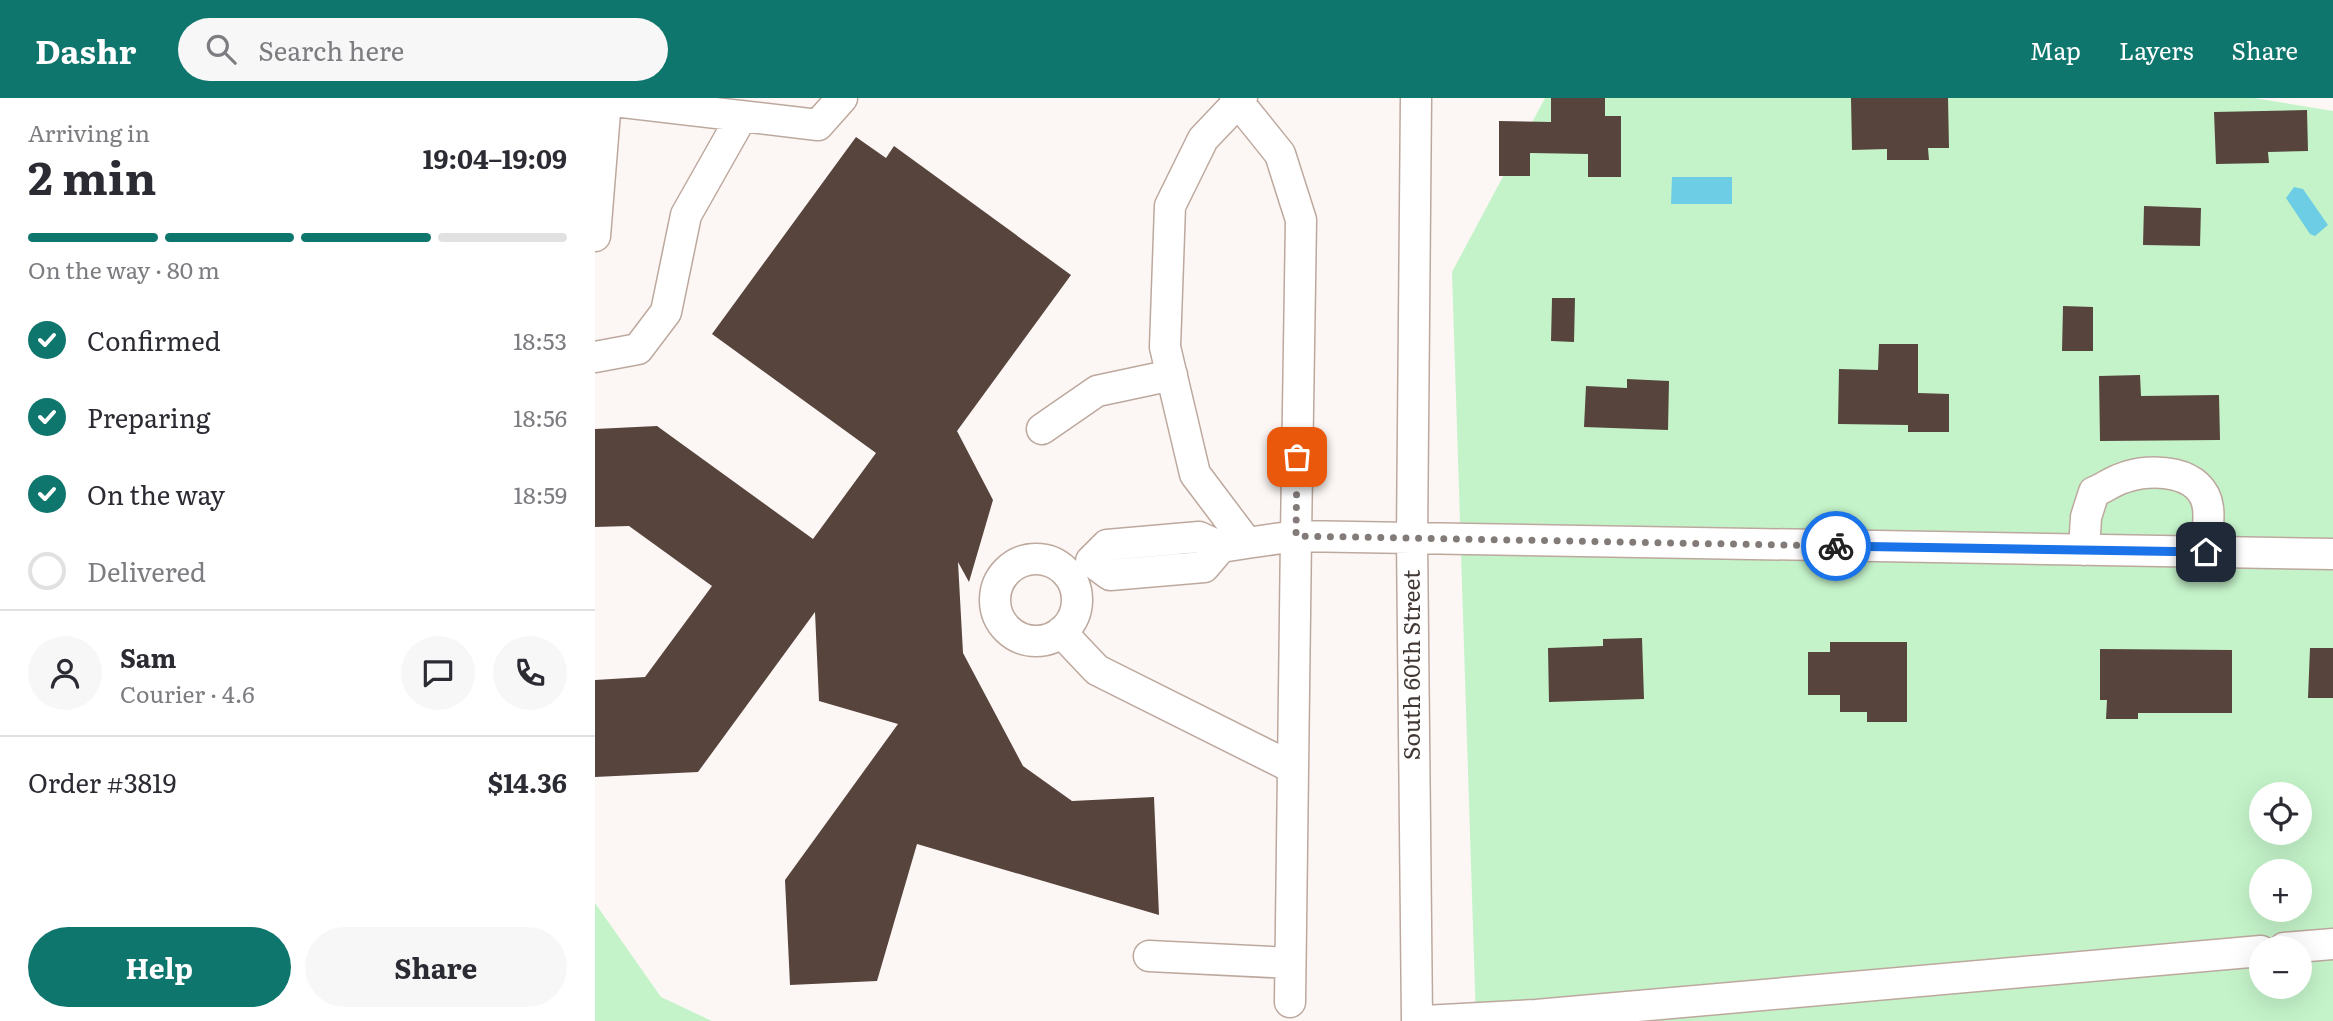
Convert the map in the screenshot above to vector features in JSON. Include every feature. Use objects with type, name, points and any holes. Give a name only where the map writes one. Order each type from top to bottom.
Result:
[{"type":"street","points":[[595,236],[600,99],[818,125],[842,98]]},
{"type":"street","name":"South 60th Street","points":[[1416,98],[1412,539],[1417,1021]]},
{"type":"street","points":[[1234,545],[1195,474],[1165,347],[1170,206],[1202,139],[1239,99],[1280,154],[1301,220],[1290,1002]]},
{"type":"street","points":[[595,358],[638,349],[666,312],[686,215],[742,116]]},
{"type":"street","points":[[1042,429],[1097,391],[1172,375]]},
{"type":"street","points":[[2084,550],[2086,517],[2094,492],[2125,477],[2164,471],[2188,480],[2199,489],[2208,506],[2206,552]]},
{"type":"street","points":[[1078,566],[1076,609],[1061,632],[1036,641],[1011,633],[1001,623],[994,598],[1004,573],[1027,559],[1078,566],[1107,545],[1199,537],[1234,545],[1296,536],[2333,554]]},
{"type":"street","points":[[1061,632],[1097,670],[1293,768]]},
{"type":"street","points":[[2312,946],[2333,944]]},
{"type":"street","points":[[1424,1021],[1536,1015],[2249,952]]},
{"type":"street","points":[[1149,956],[1290,963]]},
{"type":"green space","points":[[1545,98],[2254,98],[2333,111],[2333,1021],[1476,1021],[1452,272]]},
{"type":"green space","points":[[595,903],[661,997],[712,1021],[595,1021]]},
{"type":"water","points":[[1672,177],[1732,177],[1732,204],[1671,204]]},
{"type":"water","points":[[2294,187],[2303,189],[2328,225],[2315,236],[2310,234],[2286,198]]},
{"type":"building","points":[[1551,98],[1605,98],[1605,116],[1621,116],[1621,177],[1588,177],[1588,154],[1530,153],[1530,176],[1499,176],[1499,121],[1551,122]]},
{"type":"building","points":[[1851,98],[1948,98],[1949,148],[1928,148],[1929,160],[1887,160],[1887,149],[1852,150]]},
{"type":"building","points":[[2307,110],[2308,151],[2268,152],[2269,163],[2216,164],[2214,112]]},
{"type":"building","points":[[856,137],[886,158],[894,146],[1071,275],[957,431],[993,500],[969,582],[958,562],[963,653],[1023,766],[1072,801],[1154,797],[1159,915],[917,844],[877,981],[790,985],[785,880],[898,724],[819,701],[815,612],[698,772],[595,777],[595,680],[645,677],[712,586],[629,526],[595,527],[595,429],[657,426],[813,539],[876,453],[712,334]]},
{"type":"building","points":[[2144,206],[2201,208],[2200,246],[2143,245]]},
{"type":"building","points":[[1552,298],[1575,298],[1574,342],[1551,341]]},
{"type":"building","points":[[2063,306],[2093,307],[2093,351],[2062,351]]},
{"type":"building","points":[[1879,344],[1918,344],[1918,393],[1949,394],[1949,432],[1908,432],[1908,425],[1838,424],[1839,369],[1878,370]]},
{"type":"building","points":[[2140,375],[2141,396],[2219,395],[2220,440],[2100,441],[2099,376]]},
{"type":"building","points":[[1627,379],[1669,381],[1668,430],[1584,427],[1586,386],[1627,388]]},
{"type":"building","points":[[1642,638],[1644,699],[1549,702],[1548,648],[1603,646],[1603,639]]},
{"type":"building","points":[[1830,642],[1907,642],[1907,722],[1867,722],[1867,712],[1840,712],[1840,695],[1808,695],[1808,652],[1830,652]]},
{"type":"building","points":[[2310,648],[2333,648],[2333,698],[2308,698]]},
{"type":"building","points":[[2100,649],[2232,650],[2232,713],[2138,713],[2138,719],[2106,719],[2107,700],[2100,700]]},
{"type":"way so far","points":[[1297,457],[1296,536],[1836,546]]},
{"type":"route","points":[[1836,546],[2206,552]]}]
